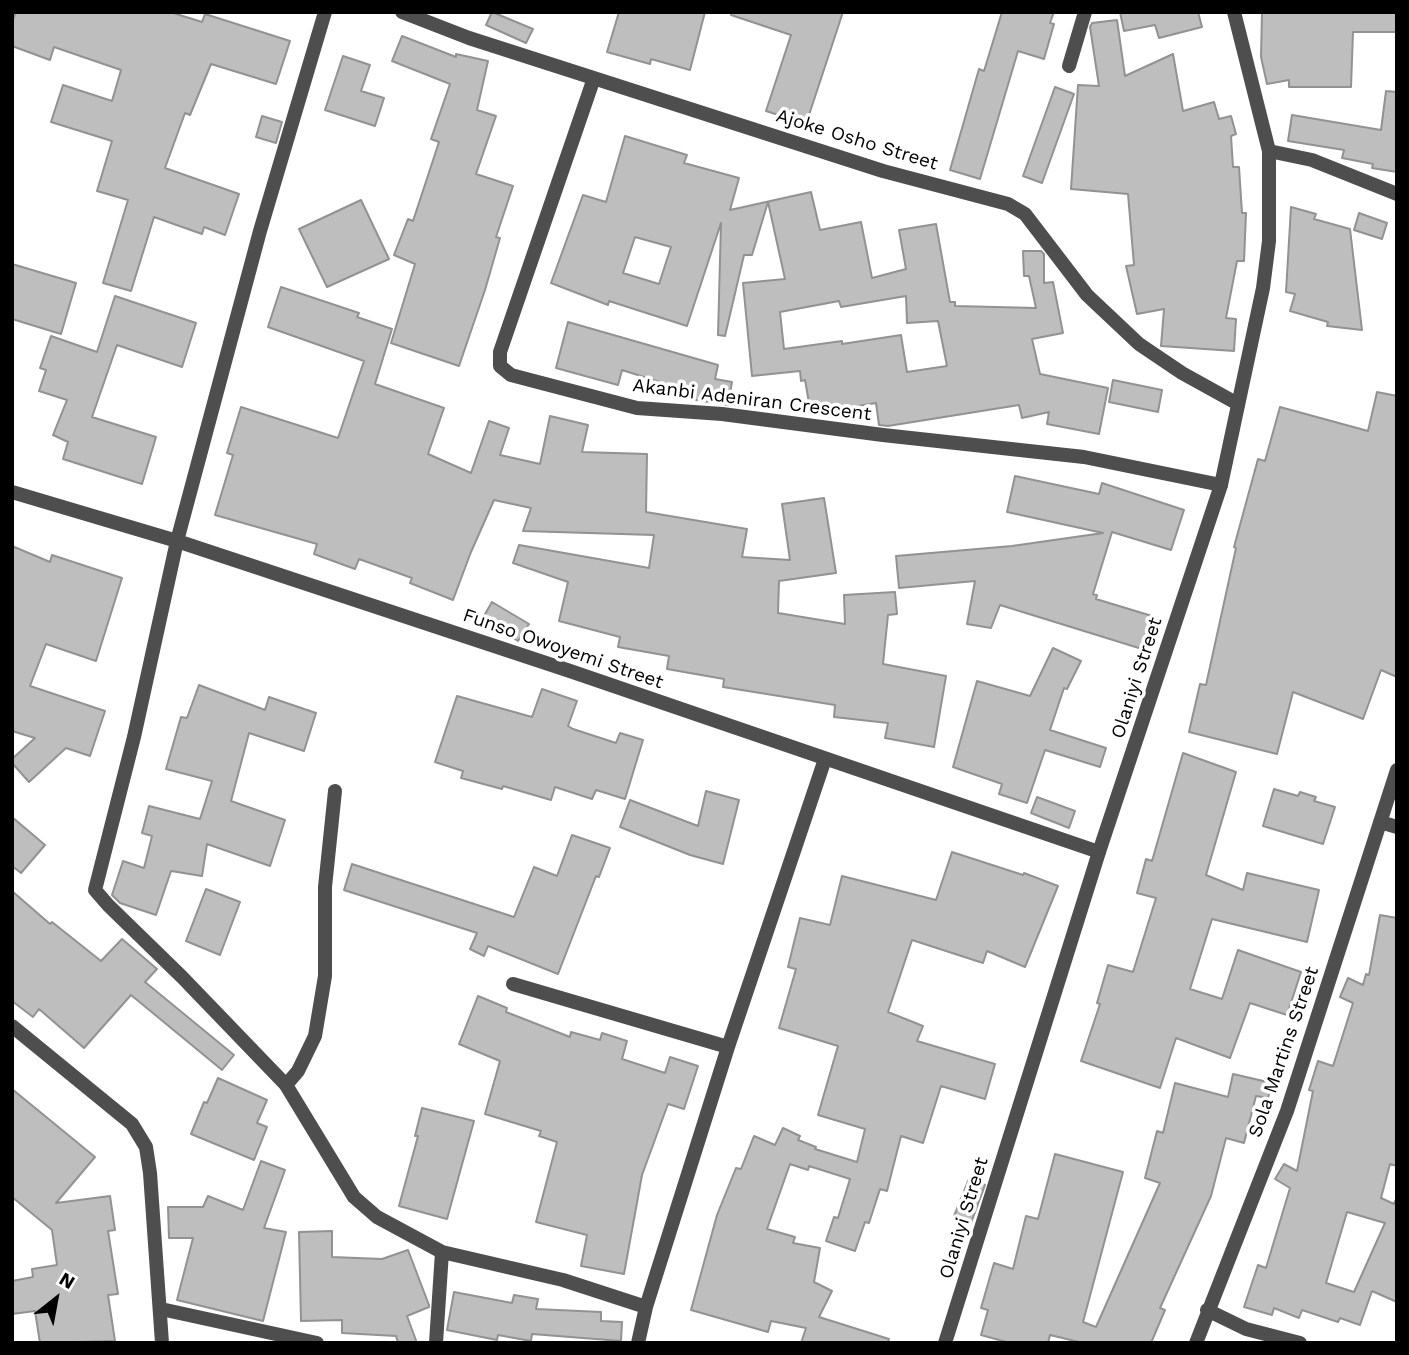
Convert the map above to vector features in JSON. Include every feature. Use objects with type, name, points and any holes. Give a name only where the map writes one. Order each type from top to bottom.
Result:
[{"type":"street","points":[[325,12],[260,231],[177,541],[134,737],[95,890],[286,1085],[354,1197],[377,1217],[442,1252],[563,1280],[646,1307]]},
{"type":"street","name":"Ajoke Osho Street","points":[[402,12],[469,38],[883,172],[1008,204],[1025,214],[1087,295],[1139,344],[1182,373],[1238,404]]},
{"type":"street","points":[[1069,66],[1085,12]]},
{"type":"street","name":"Olaniyi Street","points":[[945,1343],[1099,852],[1221,485],[1263,288],[1269,241],[1269,151],[1234,12]]},
{"type":"street","name":"Akanbi Adeniran Crescent","points":[[594,78],[500,352],[500,366],[511,375],[637,408],[722,414],[1084,457],[1221,485]]},
{"type":"street","points":[[1269,151],[1312,160],[1397,194]]},
{"type":"street","name":"Funso Owoyemi Street","points":[[12,492],[177,541],[1099,852]]},
{"type":"street","points":[[638,1343],[646,1307],[728,1047],[825,759]]},
{"type":"street","name":"Sola Martins Street","points":[[1196,1343],[1287,1111],[1397,770]]},
{"type":"street","points":[[286,1085],[298,1071],[316,1036],[325,976],[325,887],[335,791]]},
{"type":"street","points":[[1380,822],[1397,827]]},
{"type":"street","points":[[513,984],[728,1047]]},
{"type":"street","points":[[12,1026],[132,1124],[146,1147],[162,1343]]},
{"type":"street","points":[[436,1343],[442,1252]]},
{"type":"street","points":[[161,1309],[317,1343]]},
{"type":"street","points":[[1207,1310],[1246,1329],[1300,1343]]},
{"type":"building","points":[[16,12],[170,12],[202,22],[205,14],[290,41],[276,84],[211,64],[190,115],[185,113],[165,168],[239,194],[225,235],[204,227],[202,234],[154,217],[131,291],[103,283],[128,200],[97,191],[112,141],[51,122],[63,85],[112,101],[121,70],[54,47],[50,60],[12,46],[12,22]]},
{"type":"building","points":[[492,12],[533,29],[526,43],[486,25]]},
{"type":"building","points":[[619,12],[705,12],[690,70],[651,59],[650,64],[607,52]]},
{"type":"building","points":[[732,12],[843,12],[806,124],[766,111],[791,35],[731,15]]},
{"type":"building","points":[[1002,12],[1054,12],[1050,23],[1054,24],[1044,59],[1018,51],[980,179],[950,170],[979,69],[984,71]]},
{"type":"building","points":[[1120,12],[1198,12],[1202,27],[1159,38],[1155,25],[1124,31]]},
{"type":"building","points":[[1262,12],[1397,12],[1397,32],[1353,32],[1351,87],[1289,87],[1289,80],[1267,84],[1261,57]]},
{"type":"building","points":[[1117,20],[1125,76],[1173,54],[1183,111],[1214,102],[1219,119],[1231,116],[1236,134],[1231,136],[1233,167],[1239,167],[1242,213],[1246,213],[1244,261],[1237,261],[1226,318],[1236,319],[1234,351],[1161,346],[1164,309],[1137,314],[1126,266],[1134,265],[1128,194],[1071,189],[1078,85],[1099,86],[1090,27],[1092,23]]},
{"type":"building","points":[[402,36],[456,57],[456,54],[488,61],[477,110],[496,116],[476,174],[513,186],[496,237],[500,238],[485,290],[459,366],[391,343],[415,264],[394,255],[408,219],[413,221],[439,142],[431,139],[450,84],[392,61]]},
{"type":"building","points":[[343,56],[370,65],[361,91],[384,98],[375,126],[325,110]]},
{"type":"building","points":[[1055,87],[1074,94],[1042,183],[1023,176]]},
{"type":"building","points":[[1386,91],[1397,92],[1397,172],[1372,168],[1373,164],[1342,158],[1344,150],[1288,141],[1292,115],[1381,130]]},
{"type":"building","points":[[262,116],[282,122],[276,143],[256,137]]},
{"type":"building","points":[[625,136],[687,155],[684,163],[739,178],[730,210],[811,192],[820,230],[861,222],[872,278],[906,269],[899,230],[936,224],[950,302],[955,302],[955,306],[1036,308],[1029,276],[1024,276],[1023,251],[1041,251],[1044,254],[1044,283],[1053,282],[1063,333],[1032,339],[1040,374],[1108,388],[1099,434],[1047,424],[1049,412],[1022,418],[1019,405],[888,426],[879,425],[876,403],[811,414],[805,380],[801,381],[800,371],[752,376],[743,283],[785,279],[768,202],[752,255],[744,255],[725,336],[718,335],[721,223],[687,326],[609,301],[608,305],[551,283],[583,195],[606,202]],"holes":[[[635,237],[671,247],[659,284],[623,273]],[[906,296],[907,323],[938,321],[947,366],[907,372],[901,335],[784,349],[780,312],[839,301],[841,307]]]},
{"type":"building","points":[[361,200],[389,259],[327,287],[299,229]]},
{"type":"building","points":[[1291,207],[1316,214],[1314,219],[1350,229],[1362,330],[1327,326],[1328,322],[1290,311],[1295,294],[1286,292]]},
{"type":"building","points":[[1359,213],[1387,223],[1382,239],[1354,230]]},
{"type":"building","points":[[12,264],[76,283],[61,334],[12,319]]},
{"type":"building","points":[[281,287],[359,313],[357,317],[392,329],[375,384],[444,408],[428,454],[471,473],[489,421],[509,428],[500,455],[540,464],[550,416],[588,425],[582,452],[647,454],[646,512],[747,529],[742,557],[790,560],[782,504],[824,498],[836,573],[779,581],[778,613],[845,624],[844,595],[895,592],[897,614],[888,615],[883,664],[946,676],[934,747],[885,738],[888,723],[834,717],[835,705],[723,687],[724,679],[667,669],[669,656],[618,647],[620,637],[559,621],[568,582],[513,563],[519,545],[649,568],[654,535],[523,531],[531,508],[494,500],[453,600],[410,583],[412,578],[359,559],[355,569],[314,554],[317,544],[215,515],[233,455],[227,453],[241,407],[338,438],[364,361],[268,327]]},
{"type":"building","points":[[115,296],[196,323],[182,367],[117,345],[92,417],[156,437],[142,484],[63,459],[68,442],[53,435],[67,400],[39,391],[46,370],[40,368],[51,336],[97,352]]},
{"type":"building","points":[[568,322],[718,365],[715,379],[732,382],[728,405],[690,399],[691,392],[622,370],[618,385],[556,368]]},
{"type":"building","points":[[1113,380],[1162,390],[1158,412],[1109,402]]},
{"type":"building","points":[[1377,392],[1397,396],[1397,677],[1381,670],[1363,719],[1293,692],[1277,754],[1189,732],[1200,684],[1206,685],[1236,548],[1234,547],[1258,459],[1265,461],[1280,407],[1368,431]]},
{"type":"building","points":[[1015,476],[1099,494],[1102,483],[1184,510],[1171,550],[1112,532],[1093,594],[1097,595],[1096,599],[1152,616],[1142,649],[1000,605],[991,628],[967,624],[975,581],[899,588],[896,556],[1012,546],[1103,533],[1007,512]]},
{"type":"building","points":[[12,546],[50,562],[52,555],[122,578],[96,661],[46,644],[30,686],[105,711],[90,756],[66,748],[29,782],[12,763],[12,759],[35,738],[12,731]]},
{"type":"building","points":[[492,602],[529,624],[518,641],[482,619]]},
{"type":"building","points":[[1053,648],[1081,661],[1067,689],[1064,688],[1050,730],[1106,748],[1100,767],[1045,750],[1027,803],[999,794],[1002,784],[953,767],[977,681],[1030,696]]},
{"type":"building","points":[[199,685],[265,710],[269,697],[316,713],[304,751],[249,733],[231,801],[285,820],[270,866],[207,844],[202,876],[171,871],[156,915],[120,903],[112,895],[123,861],[144,868],[152,836],[142,833],[149,806],[200,819],[212,781],[166,769],[181,717],[187,718]]},
{"type":"building","points":[[542,689],[577,701],[568,726],[573,729],[616,743],[620,733],[643,740],[625,799],[596,790],[592,799],[555,787],[551,800],[503,786],[502,789],[461,778],[463,771],[435,762],[457,696],[532,717]]},
{"type":"building","points":[[1183,753],[1236,772],[1206,875],[1243,890],[1247,873],[1319,890],[1307,942],[1212,919],[1190,989],[1222,999],[1238,950],[1301,972],[1287,1015],[1250,1003],[1230,1058],[1176,1038],[1160,1088],[1081,1061],[1100,1004],[1097,1003],[1108,965],[1133,972],[1156,898],[1137,893],[1146,859],[1152,861]]},
{"type":"building","points":[[1274,789],[1298,796],[1300,792],[1316,797],[1314,801],[1335,807],[1323,844],[1263,826]]},
{"type":"building","points":[[706,791],[739,800],[723,864],[690,855],[620,827],[630,800],[698,826]]},
{"type":"building","points":[[1037,797],[1075,811],[1069,828],[1031,813]]},
{"type":"building","points":[[12,817],[45,845],[21,873],[12,866]]},
{"type":"building","points":[[572,835],[610,848],[599,877],[596,876],[558,974],[488,946],[484,956],[470,949],[477,933],[344,890],[352,864],[514,917],[534,867],[557,876]]},
{"type":"building","points":[[952,852],[1058,886],[1025,967],[987,951],[983,963],[912,940],[888,1012],[923,1026],[917,1041],[995,1064],[985,1099],[941,1086],[923,1143],[901,1136],[887,1191],[880,1189],[869,1223],[865,1222],[855,1251],[826,1241],[834,1217],[838,1218],[850,1179],[809,1166],[808,1170],[790,1164],[767,1229],[795,1237],[793,1243],[820,1248],[814,1282],[832,1291],[819,1317],[889,1339],[888,1343],[801,1343],[806,1328],[771,1321],[768,1332],[691,1310],[717,1215],[736,1168],[741,1169],[754,1136],[775,1145],[783,1128],[800,1136],[798,1140],[816,1147],[815,1149],[857,1162],[865,1129],[818,1115],[838,1046],[779,1028],[796,969],[788,967],[800,918],[830,925],[842,876],[936,900]]},
{"type":"building","points":[[206,889],[240,902],[220,955],[186,941]]},
{"type":"building","points":[[12,891],[50,924],[52,922],[101,961],[122,939],[157,969],[145,982],[234,1055],[222,1070],[131,995],[84,1048],[39,1009],[33,1017],[12,1001]]},
{"type":"building","points":[[1380,915],[1397,918],[1397,1166],[1390,1164],[1381,1198],[1394,1204],[1397,1197],[1397,1302],[1372,1291],[1360,1325],[1340,1318],[1338,1322],[1302,1310],[1299,1318],[1274,1308],[1272,1315],[1244,1307],[1258,1265],[1266,1268],[1290,1188],[1275,1179],[1284,1164],[1297,1171],[1313,1091],[1309,1090],[1318,1061],[1333,1066],[1353,1003],[1340,997],[1348,978],[1363,985],[1366,974],[1369,975]],"holes":[[[1347,1212],[1385,1223],[1354,1292],[1326,1283]]]},
{"type":"building","points":[[478,996],[507,1008],[506,1012],[570,1037],[571,1032],[600,1040],[602,1033],[627,1041],[622,1059],[665,1073],[670,1057],[698,1066],[684,1109],[668,1104],[642,1175],[624,1274],[581,1266],[587,1235],[536,1222],[557,1142],[539,1136],[541,1131],[485,1114],[500,1061],[459,1044]]},
{"type":"building","points":[[1233,1074],[1272,1083],[1268,1098],[1256,1096],[1244,1143],[1226,1138],[1211,1196],[1160,1308],[1165,1310],[1151,1343],[1083,1343],[1050,1335],[1048,1343],[1010,1343],[981,1335],[988,1310],[981,1308],[994,1263],[1013,1269],[1026,1216],[1038,1219],[1055,1154],[1123,1172],[1083,1322],[1096,1327],[1160,1183],[1145,1178],[1157,1131],[1163,1133],[1175,1083],[1228,1097]]},
{"type":"building","points":[[218,1078],[267,1100],[257,1123],[267,1127],[254,1160],[191,1134],[204,1102],[207,1103]]},
{"type":"building","points":[[12,1089],[95,1157],[56,1203],[110,1196],[115,1230],[108,1231],[118,1294],[108,1295],[115,1341],[40,1343],[35,1311],[12,1314],[12,1281],[33,1277],[32,1269],[57,1265],[52,1230],[12,1197]]},
{"type":"building","points":[[422,1108],[474,1121],[447,1219],[399,1206],[418,1136],[415,1136]]},
{"type":"building","points":[[261,1161],[285,1170],[264,1228],[286,1232],[263,1321],[177,1300],[193,1238],[169,1238],[168,1207],[203,1207],[208,1196],[243,1210]]},
{"type":"building","points":[[969,1179],[985,1185],[971,1223],[954,1216]]},
{"type":"building","points":[[332,1231],[332,1257],[382,1259],[408,1250],[429,1305],[407,1316],[417,1343],[398,1343],[396,1336],[342,1333],[342,1320],[301,1321],[299,1232]]},
{"type":"building","points":[[454,1292],[512,1303],[514,1295],[538,1299],[536,1309],[601,1312],[601,1321],[622,1322],[621,1341],[532,1334],[531,1341],[498,1335],[497,1340],[447,1330]]}]
